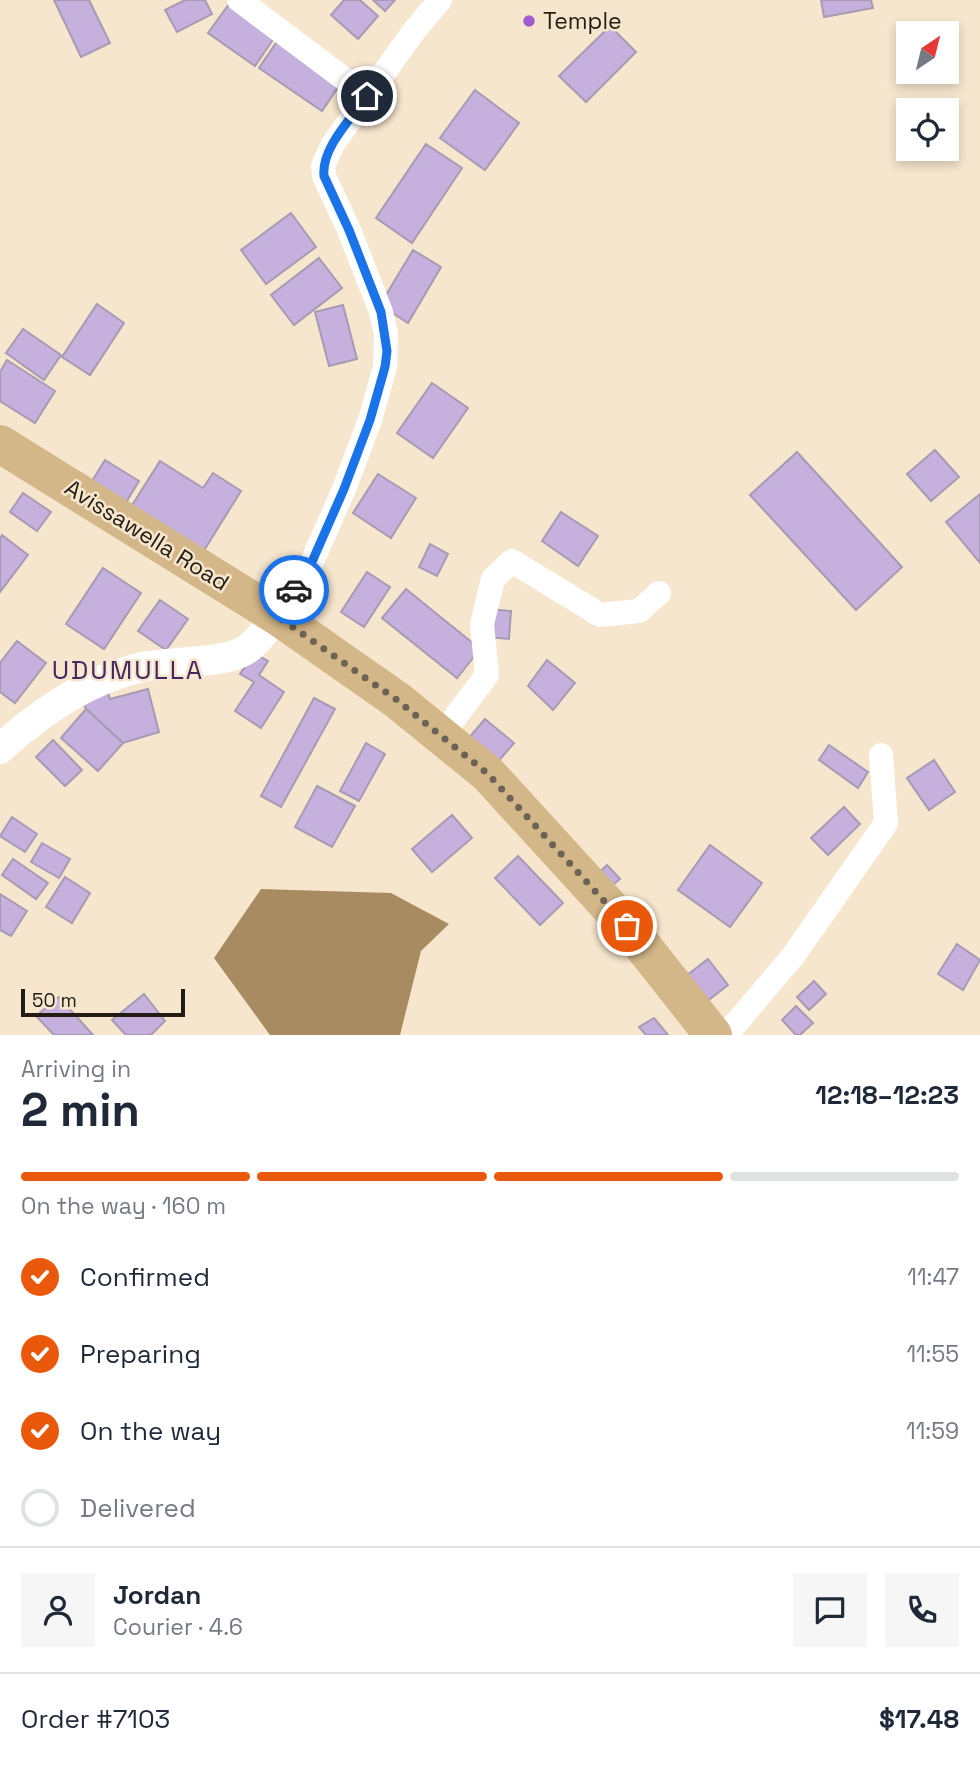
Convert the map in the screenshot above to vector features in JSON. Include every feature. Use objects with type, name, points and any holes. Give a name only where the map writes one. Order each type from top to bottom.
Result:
[{"type":"main road","name":"Avissawella Road","points":[[0,443],[277,616],[397,700],[488,774],[627,926],[713,1035]]},
{"type":"street","points":[[239,0],[367,96]]},
{"type":"street","points":[[0,749],[30,721],[95,683],[137,669],[172,662],[219,659],[244,652],[277,616],[311,564],[365,432],[385,367],[386,342],[381,312],[349,230],[324,176],[323,166],[333,144],[428,5]]},
{"type":"street","points":[[441,736],[486,676],[482,624],[493,579],[512,561],[600,615],[639,611],[659,593]]},
{"type":"street","points":[[726,1035],[793,956],[886,823],[881,755]]},
{"type":"shaded area","points":[[261,889],[391,893],[449,924],[421,951],[400,1035],[270,1035],[214,958]]},
{"type":"building","points":[[54,0],[89,0],[110,43],[81,57]]},
{"type":"building","points":[[185,0],[205,0],[212,14],[177,32],[165,10]]},
{"type":"building","points":[[232,0],[274,38],[255,66],[208,33]]},
{"type":"building","points":[[344,0],[360,0],[378,16],[358,39],[331,15]]},
{"type":"building","points":[[373,0],[395,0],[385,11]]},
{"type":"building","points":[[821,0],[871,0],[873,8],[824,17]]},
{"type":"building","points":[[610,26],[636,52],[586,102],[559,76]]},
{"type":"building","points":[[278,40],[341,83],[322,111],[259,68]]},
{"type":"building","points":[[475,90],[519,123],[485,170],[440,138]]},
{"type":"building","points":[[426,144],[462,168],[412,243],[376,218]]},
{"type":"building","points":[[291,213],[316,247],[266,284],[241,250]]},
{"type":"building","points":[[413,250],[441,267],[408,323],[380,305]]},
{"type":"building","points":[[319,258],[342,288],[294,325],[271,295]]},
{"type":"building","points":[[97,304],[124,323],[90,375],[62,357]]},
{"type":"building","points":[[343,305],[357,359],[329,366],[315,312]]},
{"type":"building","points":[[23,329],[61,355],[44,380],[6,353]]},
{"type":"building","points":[[7,360],[55,391],[35,423],[0,401],[0,372]]},
{"type":"building","points":[[432,383],[468,408],[433,458],[397,433]]},
{"type":"building","points":[[935,450],[959,477],[931,501],[907,474]]},
{"type":"building","points":[[797,452],[902,567],[856,610],[750,495]]},
{"type":"building","points":[[105,460],[139,481],[125,504],[91,483]]},
{"type":"building","points":[[160,461],[203,488],[213,473],[241,491],[203,552],[131,507]]},
{"type":"building","points":[[378,474],[416,498],[391,538],[353,513]]},
{"type":"building","points":[[23,493],[51,512],[37,531],[10,512]]},
{"type":"building","points":[[980,494],[980,563],[946,522]]},
{"type":"building","points":[[561,512],[598,536],[578,566],[542,541]]},
{"type":"building","points":[[2,535],[28,555],[0,592],[0,539]]},
{"type":"building","points":[[430,544],[448,554],[437,576],[419,567]]},
{"type":"building","points":[[103,568],[141,593],[104,649],[66,624]]},
{"type":"building","points":[[367,572],[390,587],[364,627],[341,612]]},
{"type":"building","points":[[406,589],[480,649],[457,678],[382,618]]},
{"type":"building","points":[[160,600],[188,619],[166,650],[138,631]]},
{"type":"building","points":[[490,609],[511,611],[509,639],[487,637]]},
{"type":"building","points":[[17,641],[46,663],[15,703],[0,692],[0,663]]},
{"type":"building","points":[[254,653],[268,661],[259,675],[284,692],[261,728],[235,711],[254,682],[240,674]]},
{"type":"building","points":[[547,660],[575,683],[553,710],[528,686]]},
{"type":"building","points":[[107,689],[110,699],[148,689],[159,732],[123,743],[86,709],[81,698]]},
{"type":"building","points":[[314,698],[335,709],[281,807],[261,796]]},
{"type":"building","points":[[86,709],[123,743],[98,771],[61,738]]},
{"type":"building","points":[[485,719],[514,743],[496,764],[467,740]]},
{"type":"building","points":[[53,740],[82,770],[65,786],[36,757]]},
{"type":"building","points":[[366,743],[385,754],[359,801],[340,791]]},
{"type":"building","points":[[829,745],[868,772],[858,788],[819,760]]},
{"type":"building","points":[[934,760],[955,792],[929,810],[907,778]]},
{"type":"building","points":[[317,786],[355,806],[332,847],[295,827]]},
{"type":"building","points":[[844,807],[860,824],[828,855],[811,838]]},
{"type":"building","points":[[452,815],[472,838],[432,872],[412,849]]},
{"type":"building","points":[[12,817],[37,834],[25,852],[0,836]]},
{"type":"building","points":[[42,843],[70,859],[59,878],[31,862]]},
{"type":"building","points":[[710,845],[762,883],[730,927],[678,890]]},
{"type":"building","points":[[518,856],[563,903],[540,925],[495,878]]},
{"type":"building","points":[[13,859],[48,883],[36,899],[2,875]]},
{"type":"building","points":[[607,865],[620,879],[601,895],[589,882]]},
{"type":"building","points":[[65,877],[90,893],[72,923],[46,907]]},
{"type":"building","points":[[0,894],[27,911],[11,936],[0,930]]},
{"type":"building","points":[[957,944],[980,960],[963,990],[938,974]]},
{"type":"building","points":[[708,959],[728,985],[697,1009],[677,983]]},
{"type":"building","points":[[814,981],[826,994],[809,1010],[797,997]]},
{"type":"building","points":[[144,994],[165,1021],[151,1035],[126,1035],[112,1020]]},
{"type":"building","points":[[59,997],[93,1035],[54,1035],[36,1016]]},
{"type":"building","points":[[796,1006],[813,1023],[800,1035],[796,1035],[782,1020]]},
{"type":"building","points":[[654,1018],[668,1035],[646,1035],[639,1027]]},
{"type":"way so far","points":[[294,590],[277,616],[397,700],[488,774],[627,926]]},
{"type":"place","name":"Temple","points":[[529,21]]},
{"type":"district","name":"UDUMULLA","points":[[128,670]]},
{"type":"route","points":[[294,590],[311,564],[344,489],[370,420],[385,367],[386,334],[381,312],[349,230],[324,176],[323,166],[333,144],[367,96]]}]
